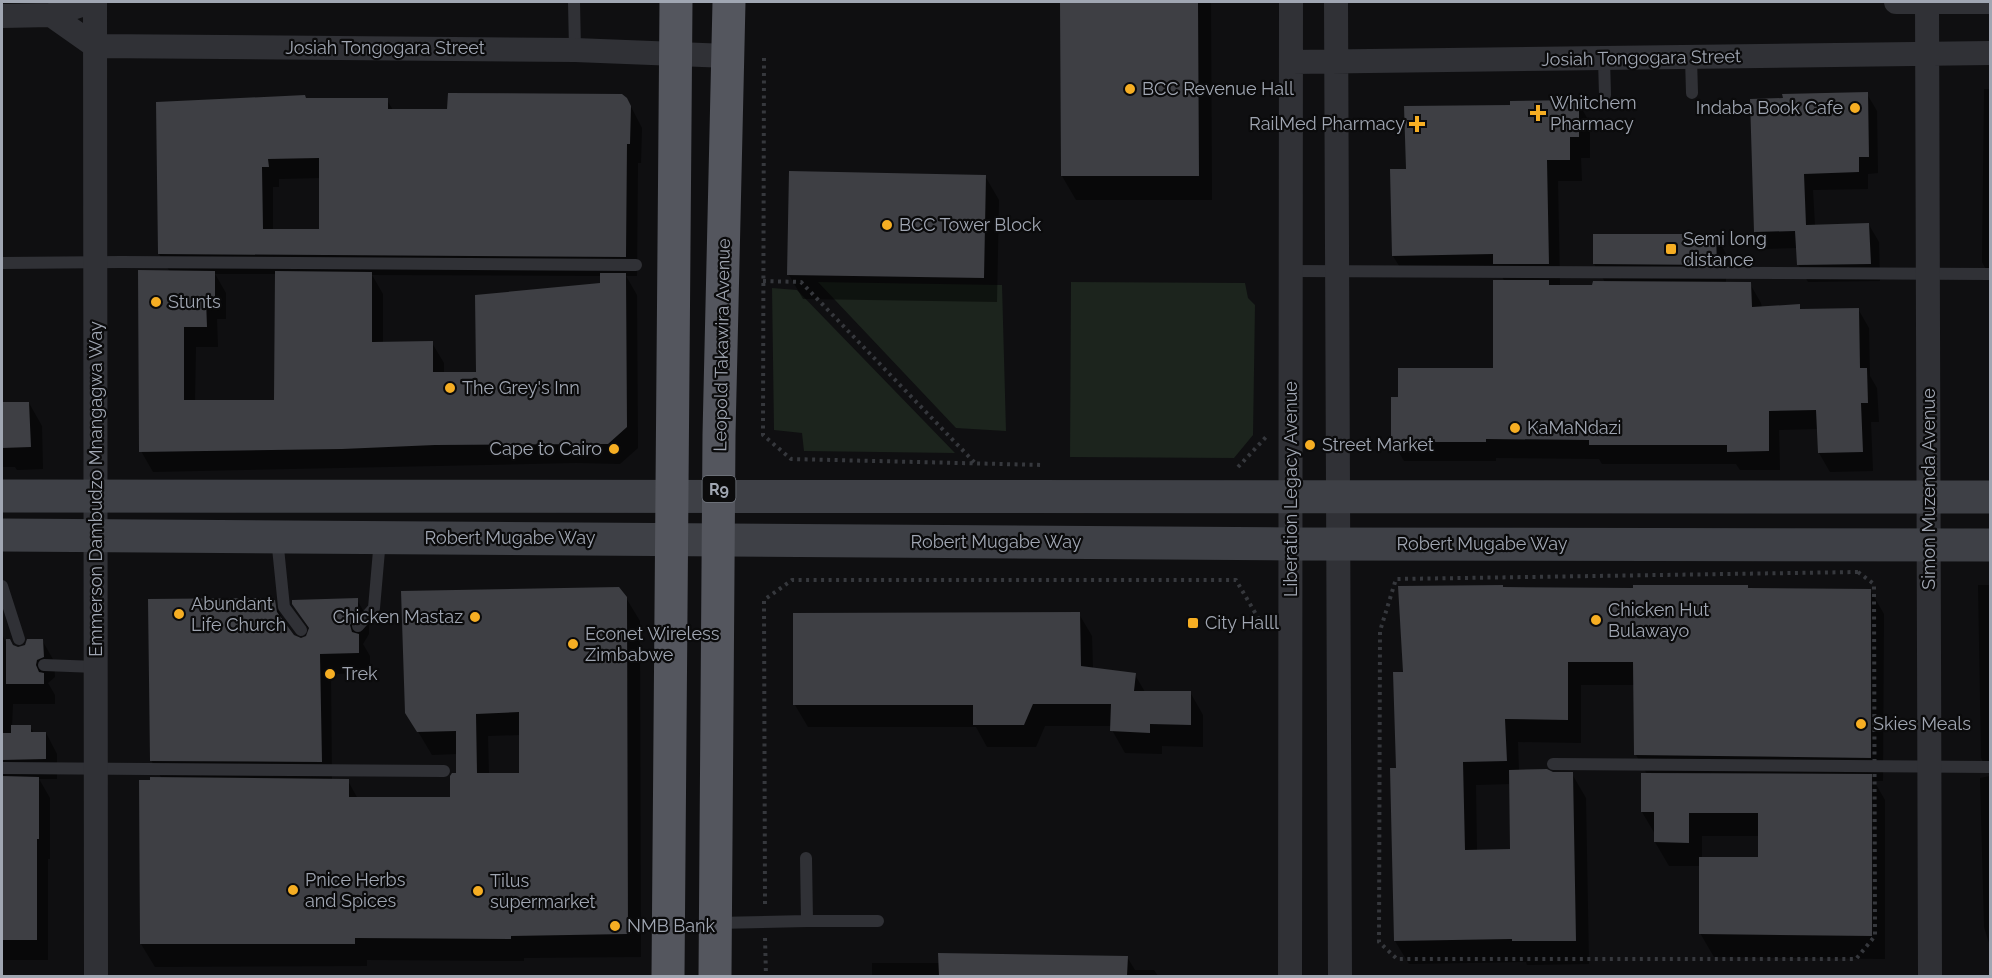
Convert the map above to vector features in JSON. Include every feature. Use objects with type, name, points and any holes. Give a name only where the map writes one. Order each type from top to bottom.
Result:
[{"type":"highway","points":[[668,976],[676,2]]},
{"type":"highway","name":"Leopold Takawira Avenue","points":[[715,976],[718,540],[729,2]]},
{"type":"main road","points":[[2,496],[1990,497]]},
{"type":"main road","name":"Robert Mugabe Way","points":[[2,535],[1290,544],[1990,545]]},
{"type":"street","points":[[2,16],[51,15],[90,2]]},
{"type":"street","name":"Emmerson Dambudzo Mnangagwa Way","points":[[95,2],[96,976]]},
{"type":"street","name":"Liberation Legacy Avenue","points":[[1290,976],[1291,2]]},
{"type":"street","points":[[1336,2],[1340,497],[1340,976]]},
{"type":"street","points":[[1896,2],[1990,2]]},
{"type":"street","name":"Simon Muzenda Avenue","points":[[1927,2],[1930,976]]},
{"type":"street","points":[[51,15],[95,46]]},
{"type":"street","name":"Josiah Tongogara Street","points":[[95,46],[575,50],[677,56],[728,56]]},
{"type":"street","name":"Josiah Tongogara Street","points":[[1292,63],[1990,53]]},
{"type":"lane","points":[[574,2],[575,50]]},
{"type":"lane","points":[[1691,58],[1692,93]]},
{"type":"lane","points":[[1604,59],[1605,95]]},
{"type":"lane","points":[[2,263],[636,265]]},
{"type":"lane","points":[[1292,271],[1990,274]]},
{"type":"lane","points":[[277,537],[284,607],[301,630]]},
{"type":"lane","points":[[358,626],[374,608],[381,537]]},
{"type":"lane","points":[[2,586],[18,639]]},
{"type":"lane","points":[[44,665],[96,668]]},
{"type":"lane","points":[[1553,764],[1990,767]]},
{"type":"lane","points":[[2,768],[444,771]]},
{"type":"lane","points":[[807,858],[807,921]]},
{"type":"lane","points":[[715,923],[878,921]]},
{"type":"path","points":[[764,58],[763,435],[791,459],[1047,465]]},
{"type":"path","points":[[763,281],[801,282],[976,463]]},
{"type":"path","points":[[1236,469],[1266,437]]},
{"type":"path","points":[[766,976],[764,600],[792,580],[1236,580],[1266,630]]},
{"type":"shaded area","points":[[818,282],[1002,285],[1006,431],[956,428]]},
{"type":"shaded area","points":[[1071,282],[1245,283],[1248,298],[1255,305],[1253,435],[1234,458],[1070,457]]},
{"type":"shaded area","points":[[772,288],[797,290],[955,453],[804,451],[802,433],[774,430]]},
{"type":"building","name":"BCC Revenue Hall","points":[[1060,2],[1198,2],[1199,176],[1061,176]]},
{"type":"building","points":[[1868,92],[1869,157],[1859,157],[1859,172],[1804,174],[1806,225],[1869,223],[1871,264],[1797,265],[1795,231],[1754,232],[1750,99],[1783,98],[1782,94]]},
{"type":"building","points":[[448,93],[622,94],[627,98],[631,106],[630,144],[627,144],[626,257],[158,254],[156,102],[305,95],[306,98],[388,98],[388,109],[447,109]],"holes":[[[319,158],[319,229],[263,229],[262,167],[269,167],[268,159]]]},
{"type":"building","points":[[1579,100],[1579,137],[1570,137],[1570,160],[1547,160],[1549,264],[1493,264],[1493,254],[1392,256],[1390,169],[1406,169],[1404,106],[1510,105],[1510,101]]},
{"type":"building","name":"BCC Tower Block","points":[[789,171],[986,175],[984,278],[787,275]]},
{"type":"building","points":[[1593,234],[1716,234],[1717,265],[1593,264]]},
{"type":"building","points":[[138,270],[215,271],[215,299],[206,299],[207,327],[184,327],[184,400],[274,400],[275,271],[372,272],[372,342],[433,341],[433,372],[476,372],[475,295],[600,283],[600,273],[626,273],[627,427],[608,444],[435,445],[342,449],[139,452]]},
{"type":"building","points":[[1493,280],[1549,280],[1549,285],[1592,285],[1593,281],[1751,282],[1752,307],[1800,304],[1800,309],[1859,308],[1860,368],[1867,368],[1868,403],[1861,403],[1863,452],[1818,453],[1816,410],[1769,411],[1769,451],[1727,452],[1727,445],[1589,445],[1589,440],[1486,439],[1486,442],[1391,442],[1391,397],[1398,397],[1398,368],[1493,368]]},
{"type":"building","points":[[2,402],[29,402],[31,447],[2,448]]},
{"type":"building","points":[[1503,585],[1503,587],[1633,588],[1633,585],[1748,585],[1748,588],[1871,589],[1871,758],[1634,755],[1633,662],[1568,662],[1568,720],[1505,719],[1507,761],[1463,762],[1465,850],[1510,849],[1509,770],[1547,769],[1553,772],[1573,772],[1576,941],[1512,941],[1512,939],[1394,941],[1390,768],[1396,768],[1393,672],[1403,672],[1398,586]]},
{"type":"building","points":[[619,587],[627,597],[628,934],[511,936],[511,939],[355,938],[355,944],[140,944],[139,780],[150,780],[150,777],[349,779],[349,797],[450,797],[450,776],[456,773],[456,731],[417,732],[405,713],[401,591]],"holes":[[[519,712],[519,773],[477,773],[476,714]]]},
{"type":"building","points":[[265,598],[265,600],[275,600],[277,612],[294,635],[301,638],[306,636],[309,628],[292,604],[292,600],[358,598],[358,613],[350,625],[352,632],[359,634],[359,653],[320,654],[322,762],[150,761],[148,599]]},
{"type":"building","points":[[1080,612],[1081,666],[1136,673],[1134,691],[1191,691],[1191,725],[1150,724],[1150,733],[1110,731],[1111,704],[1033,704],[1024,725],[973,725],[973,705],[793,705],[793,613]]},
{"type":"building","points":[[6,639],[10,639],[13,645],[18,647],[25,645],[27,639],[43,639],[44,657],[37,660],[36,665],[39,672],[44,673],[44,684],[6,684]]},
{"type":"building","points":[[11,725],[31,725],[31,732],[46,732],[46,759],[2,760],[2,733],[11,733]]},
{"type":"building","points":[[1641,773],[1872,774],[1872,936],[1699,934],[1699,857],[1758,857],[1758,813],[1689,813],[1689,843],[1654,842],[1654,812],[1641,812]]},
{"type":"building","points":[[2,776],[39,777],[37,940],[2,940]]},
{"type":"building","points":[[938,953],[1128,956],[1127,976],[939,976]]},
{"type":"place","name":"BCC Revenue Hall","points":[[1130,89]]},
{"type":"place","name":"Indaba Book Cafe","points":[[1855,108]]},
{"type":"place","name":"Whitchem Pharmacy","points":[[1538,113]]},
{"type":"place","name":"RailMed Pharmacy","points":[[1417,124]]},
{"type":"place","name":"BCC Tower Block","points":[[887,225]]},
{"type":"place","name":"Semi long distance","points":[[1671,249]]},
{"type":"place","name":"Stunts","points":[[156,302]]},
{"type":"place","name":"The Grey's Inn","points":[[450,388]]},
{"type":"place","name":"KaMaNdazi","points":[[1515,428]]},
{"type":"place","name":"Street Market","points":[[1310,445]]},
{"type":"place","name":"Cape to Cairo","points":[[614,449]]},
{"type":"place","name":"Abundant Life Church","points":[[179,614]]},
{"type":"place","name":"Chicken Mastaz","points":[[475,617]]},
{"type":"place","name":"Chicken Hut Bulawayo","points":[[1596,620]]},
{"type":"place","name":"City Halll","points":[[1193,623]]},
{"type":"place","name":"Econet Wireless Zimbabwe","points":[[573,644]]},
{"type":"place","name":"Trek","points":[[330,674]]},
{"type":"place","name":"Skies Meals","points":[[1861,724]]},
{"type":"place","name":"Pnice Herbs and Spices","points":[[293,890]]},
{"type":"place","name":"Tilus supermarket","points":[[478,891]]},
{"type":"place","name":"NMB Bank","points":[[615,926]]}]
